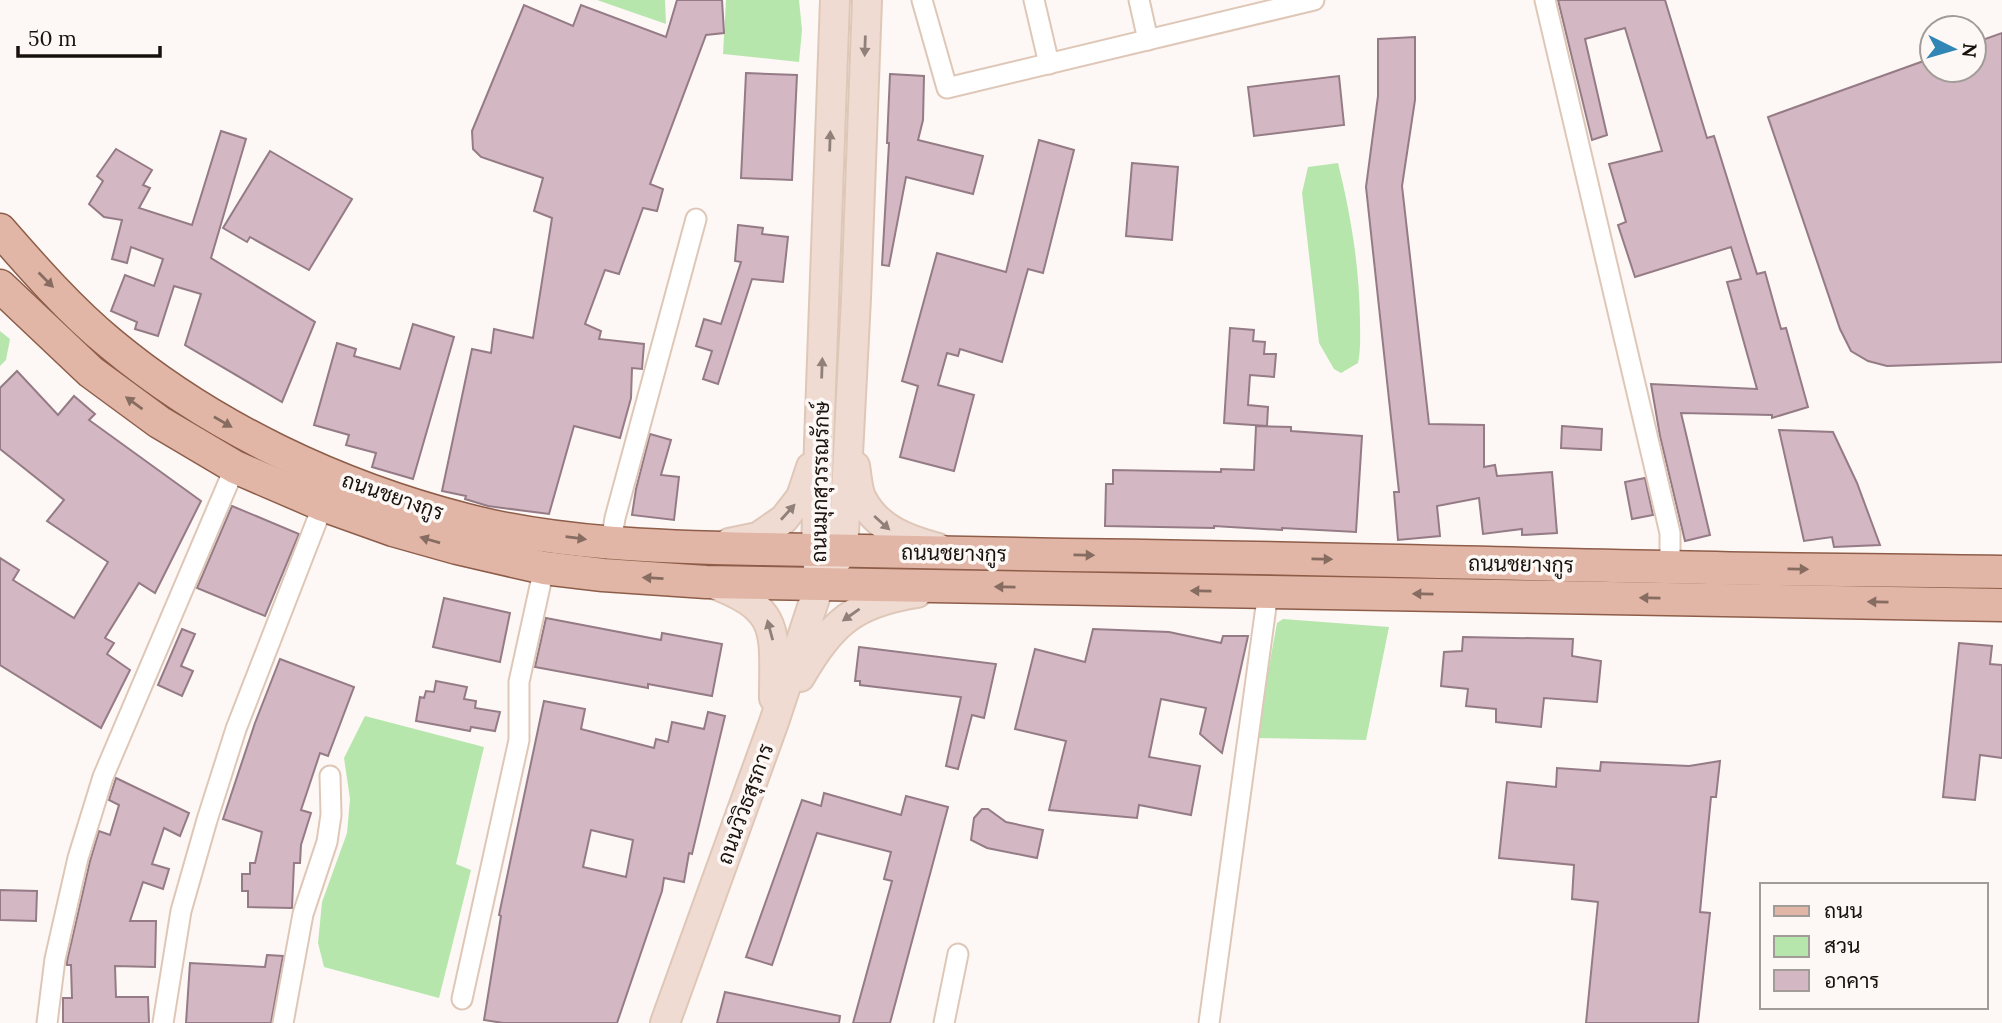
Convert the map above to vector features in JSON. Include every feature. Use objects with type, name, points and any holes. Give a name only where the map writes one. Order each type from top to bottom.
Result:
[{"type":"main road","name":"ถนนมุกสุวรรณรักษ์","points":[[830,551],[819,443],[835,0]]},
{"type":"main road","name":"ถนนมุกสุวรรณรักษ์","points":[[820,583],[830,551],[849,440],[867,0]]},
{"type":"main road","points":[[831,90],[863,92]]},
{"type":"main road","name":"ถนนชยางกูร","points":[[0,230],[107,341],[181,397],[245,434],[334,476],[403,501],[466,520],[508,529],[611,542],[706,548],[1670,568],[2002,572]]},
{"type":"main road","name":"ถนนชยางกูร","points":[[0,286],[91,372],[159,422],[235,467],[323,505],[393,530],[544,568],[706,582],[2002,605]]},
{"type":"main road","points":[[849,440],[861,498],[874,516],[893,532],[917,542],[960,553]]},
{"type":"main road","points":[[706,548],[758,537],[784,519],[802,497],[819,443]]},
{"type":"main road","points":[[1946,603],[1947,571]]},
{"type":"main road","points":[[706,582],[743,597],[766,616],[774,645],[774,722]]},
{"type":"main road","name":"ถนนวิวิธสุรการ","points":[[665,1023],[774,722],[820,583]]},
{"type":"main road","points":[[774,722],[817,649],[833,628],[861,608],[892,597],[963,586]]},
{"type":"street","points":[[922,0],[947,88],[1148,40],[1242,8],[1314,0]]},
{"type":"street","points":[[1034,0],[1049,64]]},
{"type":"street","points":[[1139,0],[1148,40]]},
{"type":"street","points":[[1545,0],[1670,533],[1670,568]]},
{"type":"street","points":[[611,542],[615,518],[695,219]]},
{"type":"street","points":[[47,1023],[55,959],[75,871],[103,777],[235,467]]},
{"type":"street","points":[[163,1023],[181,911],[207,820],[240,717],[323,505]]},
{"type":"street","points":[[462,999],[519,740],[519,682],[544,568]]},
{"type":"street","points":[[1209,1023],[1268,592]]},
{"type":"street","points":[[283,1023],[303,914],[327,842],[331,815],[330,776]]},
{"type":"street","points":[[944,1023],[958,954]]},
{"type":"green space","points":[[597,0],[665,0],[666,24]]},
{"type":"green space","points":[[726,0],[799,0],[802,30],[799,62],[723,54]]},
{"type":"green space","points":[[1338,163],[1353,240],[1360,319],[1358,363],[1341,373],[1334,369],[1319,343],[1302,193],[1308,167]]},
{"type":"green space","points":[[0,331],[10,339],[6,360],[0,366]]},
{"type":"green space","points":[[1283,619],[1389,627],[1366,740],[1256,738],[1277,623]]},
{"type":"green space","points":[[365,716],[484,747],[456,864],[471,870],[439,998],[324,967],[318,943],[322,902],[347,833],[350,799],[344,758]]},
{"type":"building","points":[[677,0],[722,0],[724,33],[706,35],[650,184],[663,189],[657,211],[643,208],[619,274],[605,270],[585,324],[601,331],[599,339],[644,344],[642,369],[632,368],[631,398],[620,438],[574,426],[549,514],[488,506],[465,499],[466,496],[442,491],[472,349],[491,353],[494,329],[533,338],[552,218],[534,211],[543,178],[481,157],[473,149],[472,131],[524,5],[573,26],[581,5],[666,37]]},
{"type":"building","points":[[1558,0],[1665,0],[1707,138],[1714,136],[1757,274],[1765,272],[1781,329],[1786,328],[1808,407],[1772,418],[1772,415],[1681,413],[1710,535],[1685,541],[1660,436],[1651,384],[1757,389],[1727,282],[1741,279],[1731,247],[1635,277],[1618,225],[1626,222],[1609,164],[1662,151],[1625,28],[1585,39],[1607,135],[1592,140]]},
{"type":"building","points":[[2002,33],[2002,362],[1887,366],[1868,361],[1851,351],[1840,329],[1768,117],[1918,63],[1918,84],[1988,84],[1988,38]]},
{"type":"building","points":[[1415,37],[1415,100],[1402,186],[1429,424],[1484,425],[1484,467],[1495,465],[1497,476],[1552,472],[1557,533],[1522,535],[1522,529],[1483,534],[1479,498],[1437,506],[1440,536],[1398,540],[1394,492],[1399,492],[1366,187],[1378,96],[1378,39]]},
{"type":"building","points":[[746,73],[797,75],[792,180],[741,178]]},
{"type":"building","points":[[890,74],[924,76],[923,120],[918,140],[983,156],[973,194],[906,177],[889,266],[882,265]]},
{"type":"building","points":[[1339,76],[1344,125],[1254,136],[1248,87]]},
{"type":"building","points":[[221,131],[246,139],[211,258],[315,322],[282,402],[185,345],[201,294],[174,286],[158,336],[135,329],[137,322],[111,311],[125,275],[154,286],[163,259],[131,247],[127,263],[112,259],[122,220],[104,217],[89,204],[103,181],[97,176],[116,149],[152,170],[143,185],[150,188],[139,208],[192,225]]},
{"type":"building","points":[[1039,140],[1074,150],[1043,273],[1028,269],[1002,362],[960,349],[958,356],[947,353],[938,385],[974,395],[954,471],[900,457],[918,386],[902,381],[937,253],[1006,272]]},
{"type":"building","points":[[270,151],[352,199],[309,270],[250,237],[247,242],[223,228]]},
{"type":"building","points":[[1132,163],[1178,167],[1172,240],[1126,236]]},
{"type":"building","points":[[738,225],[763,228],[762,234],[788,237],[783,282],[752,279],[718,384],[703,379],[712,351],[696,346],[704,319],[721,324],[741,262],[735,261]]},
{"type":"building","points":[[413,324],[454,337],[413,479],[372,467],[376,453],[346,445],[349,435],[314,425],[337,343],[356,349],[354,356],[400,369]]},
{"type":"building","points":[[1230,328],[1254,330],[1253,341],[1265,342],[1264,354],[1276,354],[1274,377],[1250,375],[1248,405],[1268,407],[1267,426],[1224,423]]},
{"type":"building","points":[[17,371],[58,415],[74,396],[95,414],[89,420],[201,501],[155,593],[139,583],[105,638],[114,643],[107,654],[130,670],[101,728],[0,665],[0,558],[19,570],[13,580],[74,618],[108,562],[47,521],[64,500],[0,449],[0,388]]},
{"type":"building","points":[[1256,426],[1291,427],[1291,431],[1362,436],[1356,532],[1214,526],[1105,526],[1106,484],[1113,484],[1113,470],[1254,470]]},
{"type":"building","points":[[1562,426],[1602,429],[1601,450],[1561,448]]},
{"type":"building","points":[[1779,430],[1833,432],[1857,483],[1880,545],[1834,547],[1832,537],[1804,541]]},
{"type":"building","points":[[650,434],[671,440],[661,475],[679,477],[674,520],[632,515]]},
{"type":"building","points":[[1645,478],[1653,515],[1632,519],[1625,482]]},
{"type":"building","points":[[232,506],[299,534],[265,616],[197,588]]},
{"type":"building","points":[[444,598],[510,613],[500,662],[433,647]]},
{"type":"building","points":[[546,618],[661,640],[662,633],[722,644],[712,696],[648,684],[648,688],[535,667]]},
{"type":"building","points":[[182,629],[195,634],[181,666],[193,671],[182,696],[158,685]]},
{"type":"building","points":[[1093,629],[1169,632],[1221,643],[1223,636],[1248,636],[1222,753],[1200,734],[1206,708],[1161,699],[1149,757],[1200,766],[1191,815],[1139,805],[1137,818],[1049,810],[1066,741],[1015,729],[1035,649],[1085,662]]},
{"type":"building","points":[[1463,637],[1573,639],[1572,656],[1601,661],[1597,702],[1544,698],[1541,727],[1496,722],[1496,709],[1466,706],[1468,689],[1441,686],[1444,652],[1462,651]]},
{"type":"building","points":[[1959,643],[1992,646],[1990,664],[2002,665],[2002,758],[1980,755],[1975,800],[1943,797]]},
{"type":"building","points":[[859,647],[996,664],[984,718],[972,715],[958,769],[946,766],[961,697],[860,685],[860,681],[855,681]]},
{"type":"building","points":[[280,659],[354,687],[328,756],[320,753],[301,810],[311,813],[301,845],[300,863],[294,863],[292,908],[248,907],[248,891],[242,891],[242,874],[250,874],[250,863],[255,863],[262,832],[223,819]]},
{"type":"building","points":[[436,681],[467,687],[464,699],[476,701],[475,708],[500,712],[495,731],[471,727],[470,731],[416,721],[420,697],[424,698],[426,691],[434,692]]},
{"type":"building","points":[[544,701],[585,709],[581,729],[654,748],[656,739],[668,742],[672,722],[704,729],[708,712],[725,716],[684,882],[664,878],[662,891],[617,1023],[503,1023],[484,1020],[501,916],[499,915]],"holes":[[[591,830],[633,840],[626,877],[583,867]]]},
{"type":"building","points":[[1720,761],[1716,797],[1711,797],[1700,912],[1710,913],[1698,1023],[1586,1023],[1598,902],[1572,899],[1574,865],[1499,858],[1507,782],[1556,787],[1557,768],[1600,771],[1601,762],[1689,766]]},
{"type":"building","points":[[116,778],[189,813],[180,836],[164,828],[152,864],[169,869],[163,889],[143,882],[130,921],[156,921],[155,967],[115,966],[116,997],[148,997],[149,1023],[63,1023],[63,998],[72,998],[71,965],[67,965],[67,961],[99,831],[110,835],[119,805],[109,800]]},
{"type":"building","points":[[824,793],[901,815],[906,796],[948,807],[890,1023],[853,1023],[892,881],[884,879],[891,852],[817,833],[772,965],[746,957],[802,800],[821,806]]},
{"type":"building","points":[[982,809],[988,809],[1006,822],[1043,830],[1037,858],[987,848],[971,840],[974,818]]},
{"type":"building","points":[[0,890],[37,891],[36,921],[0,920]]},
{"type":"building","points":[[267,955],[283,956],[271,1023],[186,1023],[190,963],[265,967]]},
{"type":"building","points":[[725,992],[840,1016],[839,1023],[717,1023]]}]
